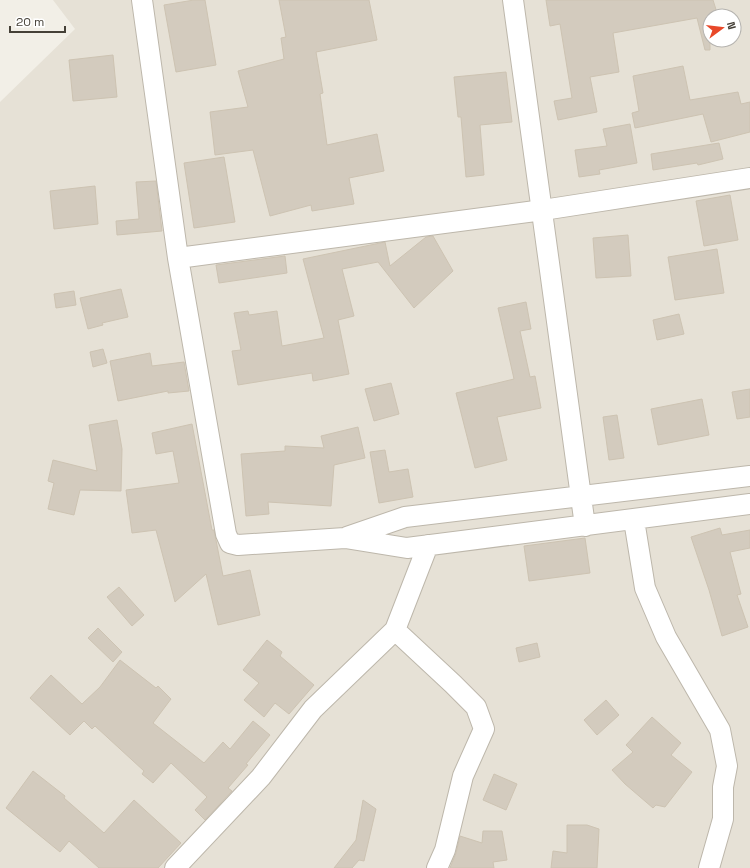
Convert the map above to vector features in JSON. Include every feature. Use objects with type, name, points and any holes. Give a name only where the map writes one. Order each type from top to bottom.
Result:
[{"type":"street","points":[[142,0],[178,258],[226,534],[230,543],[238,545],[345,538],[407,548],[750,504]]},
{"type":"street","points":[[513,0],[585,526]]},
{"type":"street","points":[[178,258],[542,210],[750,178]]},
{"type":"street","points":[[345,538],[405,517],[750,476]]},
{"type":"street","points":[[634,520],[645,588],[666,637],[720,730],[727,766],[724,787],[723,819],[709,868]]},
{"type":"street","points":[[175,868],[261,777],[313,709],[395,630],[428,545]]},
{"type":"street","points":[[395,630],[476,707],[484,729],[463,776],[444,850],[437,868]]},
{"type":"shaded area","points":[[53,0],[750,0],[750,868],[0,868],[0,102],[75,29]]},
{"type":"building","points":[[194,0],[205,0],[216,65],[176,72],[164,5]]},
{"type":"building","points":[[279,0],[369,0],[377,40],[316,52],[323,93],[320,94],[327,145],[377,134],[384,171],[349,178],[354,204],[312,211],[311,205],[270,216],[253,150],[215,155],[210,112],[248,107],[238,71],[284,59],[281,38],[286,37]]},
{"type":"building","points":[[546,0],[713,0],[716,8],[702,8],[702,38],[697,18],[613,33],[619,72],[590,77],[597,112],[558,120],[554,101],[572,98],[560,24],[550,26]]},
{"type":"building","points":[[704,48],[710,48],[710,50],[705,50]]},
{"type":"building","points":[[113,55],[117,97],[73,101],[69,60]]},
{"type":"building","points":[[683,66],[690,100],[738,92],[741,104],[750,102],[750,132],[711,142],[703,114],[635,128],[632,113],[639,111],[633,76]]},
{"type":"building","points":[[506,72],[512,122],[480,125],[484,175],[466,177],[461,117],[458,117],[454,77]]},
{"type":"building","points":[[630,124],[637,163],[599,170],[600,174],[579,177],[575,150],[607,146],[603,129]]},
{"type":"building","points":[[719,143],[723,159],[698,165],[697,163],[653,170],[651,154]]},
{"type":"building","points":[[224,157],[235,222],[194,228],[184,163]]},
{"type":"building","points":[[156,181],[162,231],[117,235],[116,221],[139,219],[136,182]]},
{"type":"building","points":[[95,186],[98,224],[54,229],[50,191]]},
{"type":"building","points":[[730,195],[738,240],[704,246],[696,201]]},
{"type":"building","points":[[628,235],[631,276],[596,278],[593,238]]},
{"type":"building","points":[[433,236],[453,271],[414,308],[378,262],[342,269],[354,316],[338,320],[349,374],[313,381],[312,373],[238,385],[232,351],[241,350],[234,313],[248,311],[249,315],[277,311],[282,346],[324,338],[303,259],[385,242],[390,266],[426,237]]},
{"type":"building","points":[[717,249],[724,293],[675,300],[668,257]]},
{"type":"building","points":[[285,256],[287,273],[219,283],[216,265]]},
{"type":"building","points":[[121,289],[128,317],[102,323],[103,325],[88,329],[80,298]]},
{"type":"building","points":[[74,291],[76,305],[56,308],[54,294]]},
{"type":"building","points":[[526,302],[531,329],[520,331],[530,377],[535,376],[541,408],[497,417],[507,460],[475,468],[456,393],[514,379],[498,308]]},
{"type":"building","points":[[679,314],[684,334],[657,340],[653,320]]},
{"type":"building","points":[[103,349],[107,363],[93,367],[90,352]]},
{"type":"building","points":[[150,353],[152,366],[184,362],[189,391],[168,393],[168,391],[118,401],[110,361]]},
{"type":"building","points":[[391,383],[399,414],[374,421],[365,389]]},
{"type":"building","points":[[750,389],[750,417],[737,419],[732,392]]},
{"type":"building","points":[[702,399],[709,435],[658,445],[651,409]]},
{"type":"building","points":[[617,415],[624,458],[609,460],[603,417]]},
{"type":"building","points":[[117,420],[122,449],[121,491],[80,490],[74,515],[48,509],[54,483],[48,481],[53,460],[97,471],[89,425]]},
{"type":"building","points":[[192,424],[212,530],[214,530],[223,576],[250,570],[260,615],[218,625],[206,574],[175,602],[156,530],[132,533],[126,490],[179,483],[173,451],[156,454],[152,433]]},
{"type":"building","points":[[358,427],[365,458],[334,465],[331,506],[268,502],[269,514],[246,516],[241,454],[285,451],[285,446],[324,448],[321,436]]},
{"type":"building","points":[[385,450],[389,472],[408,469],[413,497],[379,503],[370,452]]},
{"type":"building","points":[[720,528],[722,535],[750,530],[750,548],[730,552],[741,594],[737,595],[748,627],[722,636],[709,590],[691,537]]},
{"type":"building","points":[[585,538],[590,573],[529,581],[524,546]]},
{"type":"building","points":[[119,587],[144,615],[132,626],[107,597]]},
{"type":"building","points":[[98,628],[122,652],[113,662],[88,638]]},
{"type":"building","points":[[267,640],[282,652],[280,656],[314,685],[289,714],[275,703],[264,717],[244,700],[259,683],[243,670]]},
{"type":"building","points":[[537,643],[540,657],[519,662],[516,648]]},
{"type":"building","points":[[120,660],[156,688],[158,686],[171,699],[153,723],[204,763],[223,742],[230,749],[253,721],[270,735],[246,764],[248,765],[228,788],[232,791],[205,820],[195,810],[207,797],[171,763],[153,783],[142,774],[144,771],[95,726],[92,729],[84,721],[70,735],[30,698],[51,675],[82,704],[100,687]]},
{"type":"building","points":[[606,700],[619,715],[597,735],[584,720]]},
{"type":"building","points":[[652,717],[681,743],[671,755],[692,772],[665,807],[656,805],[653,808],[625,784],[612,770],[633,752],[626,745]]},
{"type":"building","points":[[33,771],[65,796],[64,798],[104,833],[134,800],[181,843],[158,868],[99,868],[69,841],[60,852],[6,808]]},
{"type":"building","points":[[494,774],[517,784],[506,810],[483,800]]},
{"type":"building","points":[[363,800],[376,809],[364,861],[359,860],[352,868],[334,868],[356,840]]},
{"type":"building","points":[[567,825],[587,825],[599,829],[597,868],[551,868],[553,851],[567,853]]},
{"type":"building","points":[[483,831],[502,831],[507,860],[493,862],[494,868],[450,868],[456,853],[460,836],[482,843]]}]
